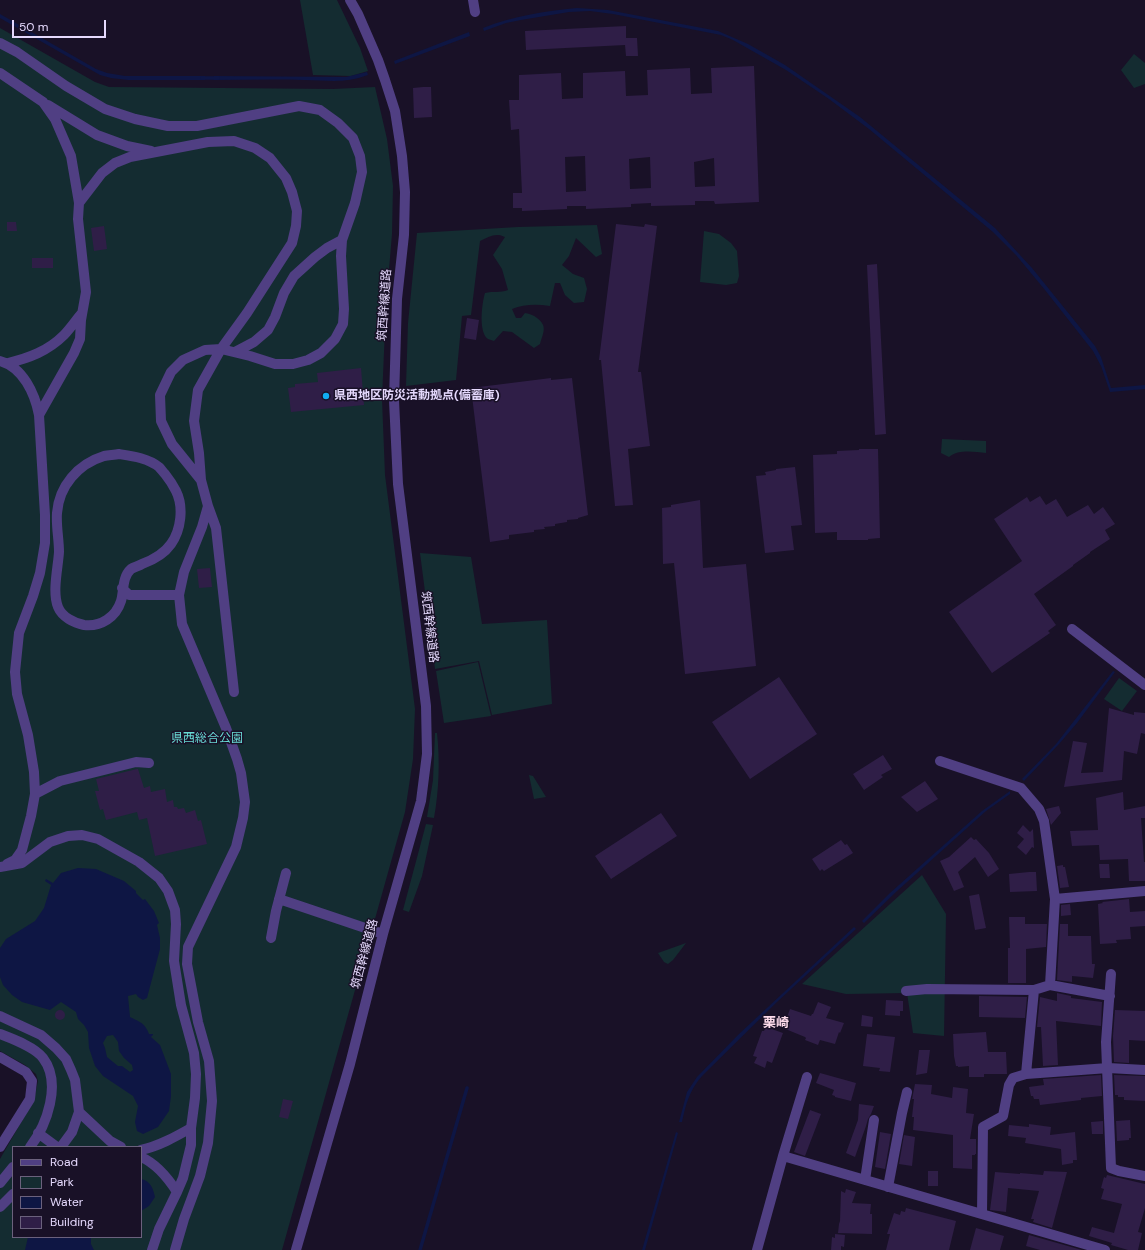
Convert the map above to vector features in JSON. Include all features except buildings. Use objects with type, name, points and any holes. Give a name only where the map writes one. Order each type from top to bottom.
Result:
[{"type":"street","name":"筑西幹線道路","points":[[299,1249],[350,1064],[383,934],[421,801],[427,754],[426,706],[398,484],[394,400],[397,299],[404,235],[405,192],[402,156],[394,111],[385,80],[358,14],[350,0]]},
{"type":"street","points":[[473,0],[475,12]]},
{"type":"street","points":[[0,43],[17,52],[66,86],[105,109],[135,119],[168,126],[197,126],[299,106],[320,110],[338,122],[353,138],[360,156],[362,172],[355,203],[342,240],[340,256],[344,309],[343,324],[335,339],[321,353],[308,360],[293,364],[275,364],[222,349],[205,350],[183,360],[171,372],[160,395],[161,421],[172,444],[201,480]]},
{"type":"street","points":[[0,73],[72,121],[97,135],[127,146],[155,152]]},
{"type":"street","points":[[39,415],[74,353],[80,339],[82,312],[86,292],[78,219],[79,203],[71,156],[55,119],[43,102]]},
{"type":"street","points":[[79,203],[102,172],[116,163],[130,157],[208,142],[234,141],[256,148],[270,158],[286,178],[292,192],[297,211],[296,226],[292,243],[248,313],[222,349],[198,390],[195,404],[194,421],[201,480],[216,528],[234,692]]},
{"type":"street","points":[[235,352],[254,342],[268,330],[275,317],[284,293],[294,276],[327,248],[342,240]]},
{"type":"street","points":[[4,362],[26,358],[47,349],[64,335],[82,312]]},
{"type":"street","points":[[1,867],[15,860],[22,850],[32,816],[35,794],[34,772],[28,735],[17,694],[15,672],[19,633],[40,572],[45,543],[45,514],[37,402],[31,389],[20,374],[4,362]]},
{"type":"street","points":[[119,454],[135,456],[159,467],[170,480],[177,492],[180,505],[178,532],[171,544],[156,558],[131,569],[122,588],[121,600],[114,615],[107,621],[97,625],[85,625],[75,622],[64,616],[58,607],[56,597],[59,551],[57,514],[60,499],[67,482],[78,470],[89,462],[105,456],[119,454]]},
{"type":"street","points":[[175,1250],[184,1219],[200,1176],[208,1143],[212,1101],[209,1060],[198,1022],[188,964],[188,947],[236,847],[243,818],[244,802],[241,773],[237,759],[226,728],[182,624],[179,595],[184,572],[202,527],[208,506]]},
{"type":"street","points":[[122,588],[129,595],[179,595]]},
{"type":"street","points":[[1072,630],[1145,686]]},
{"type":"street","points":[[940,760],[1021,788],[1039,809],[1044,821],[1046,832],[1055,899],[1050,985]]},
{"type":"street","points":[[35,794],[60,781],[136,762],[149,762]]},
{"type":"street","points":[[1,867],[22,862],[50,842],[68,836],[82,835],[98,839],[139,862],[159,878],[168,891],[175,910],[176,924],[174,961],[181,1005],[194,1054],[196,1074],[191,1145],[183,1178],[178,1192],[159,1229],[152,1250]]},
{"type":"street","points":[[271,938],[286,873]]},
{"type":"street","points":[[1055,899],[1145,891]]},
{"type":"street","points":[[279,899],[383,934]]},
{"type":"street","points":[[1111,974],[1106,1042],[1112,1168],[1142,1176]]},
{"type":"street","points":[[906,991],[1034,990],[1050,985],[1110,996]]},
{"type":"street","points":[[1026,1074],[1034,990]]},
{"type":"street","points":[[0,1016],[41,1035],[66,1059],[72,1070],[75,1080],[79,1112],[72,1132],[62,1146]]},
{"type":"street","points":[[0,1034],[25,1044],[43,1057],[51,1071],[53,1088],[47,1116],[31,1146]]},
{"type":"street","points":[[0,1057],[26,1072],[32,1081],[30,1099],[0,1147]]},
{"type":"street","points":[[982,1214],[983,1127],[1003,1116],[1009,1085],[1013,1078],[1026,1074],[1108,1068],[1145,1070]]},
{"type":"street","points":[[757,1250],[807,1077]]},
{"type":"street","points":[[888,1187],[907,1092]]},
{"type":"street","points":[[79,1112],[110,1141],[119,1146]]},
{"type":"street","points":[[865,1180],[874,1120]]},
{"type":"street","points":[[142,1150],[170,1140],[191,1128]]},
{"type":"street","points":[[38,1133],[56,1146]]},
{"type":"street","points":[[783,1156],[1105,1250]]},
{"type":"street","points":[[142,1158],[156,1166],[168,1178],[178,1192]]},
{"type":"street","points":[[0,1183],[12,1169]]},
{"type":"street","points":[[0,1207],[12,1195]]},
{"type":"green space","points":[[300,0],[337,0],[360,48],[368,71],[351,76],[313,75]]},
{"type":"green space","name":"県西総合公園","points":[[0,28],[95,82],[109,87],[333,89],[375,87],[387,139],[393,186],[392,234],[386,305],[382,399],[385,475],[415,709],[413,759],[405,812],[282,1250],[0,1250],[0,1159],[34,1100],[38,1081],[36,1074],[25,1065],[0,1051]]},
{"type":"green space","points":[[1134,54],[1145,63],[1145,84],[1134,88],[1121,70]]},
{"type":"green space","points":[[597,225],[602,254],[596,257],[576,238],[569,256],[562,265],[573,274],[584,278],[587,289],[584,302],[574,303],[565,295],[560,283],[555,283],[550,306],[531,305],[512,309],[516,318],[521,318],[525,313],[527,313],[536,317],[543,324],[544,330],[540,344],[534,348],[512,332],[503,331],[494,341],[488,339],[485,335],[482,317],[485,293],[508,290],[502,269],[493,255],[505,237],[495,235],[480,241],[471,315],[462,316],[456,380],[406,386],[408,323],[417,233],[518,227]]},
{"type":"green space","points":[[704,231],[719,234],[731,243],[737,251],[739,276],[737,283],[726,285],[700,282]]},
{"type":"green space","points":[[942,439],[986,441],[986,453],[962,452],[953,454],[949,457],[941,453]]},
{"type":"green space","points":[[420,553],[471,557],[482,624],[547,620],[552,704],[492,715],[479,661],[435,669]]},
{"type":"green space","points":[[478,662],[491,716],[444,723],[436,671]]},
{"type":"green space","points":[[1119,678],[1137,691],[1122,711],[1104,699]]},
{"type":"green space","points":[[435,733],[437,733],[439,765],[434,818],[427,817],[433,780]]},
{"type":"green space","points":[[529,775],[533,776],[546,797],[534,799]]},
{"type":"green space","points":[[426,824],[433,825],[422,876],[409,912],[403,910]]},
{"type":"green space","points":[[922,875],[946,914],[944,1036],[913,1033],[907,993],[846,994],[802,984]]},
{"type":"green space","points":[[686,943],[668,964],[664,962],[658,953]]},
{"type":"water","points":[[577,8],[608,10],[718,31],[748,44],[785,65],[860,117],[995,228],[1032,268],[1095,346],[1101,357],[1111,388],[1145,385],[1145,389],[1110,392],[1101,366],[1093,351],[1016,255],[993,232],[869,129],[829,99],[786,70],[733,40],[721,35],[590,11],[569,12],[521,20],[506,23],[484,31],[483,28],[506,20],[529,15]]},
{"type":"water","points":[[0,14],[96,69],[107,73],[125,76],[205,76],[205,80],[128,80],[100,75],[0,18]]},
{"type":"water","points":[[469,32],[470,36],[395,64],[394,61]]},
{"type":"water","points":[[367,72],[368,75],[343,81],[213,80],[214,76],[346,77]]},
{"type":"water","points":[[1113,671],[1115,672],[1077,723],[1024,781],[1022,779],[1056,744]]},
{"type":"water","points":[[1010,791],[1010,794],[986,811],[897,891],[864,923],[862,921],[890,893],[982,811]]},
{"type":"water","points":[[78,868],[96,869],[124,881],[136,891],[136,893],[143,900],[145,899],[154,911],[159,923],[157,925],[160,938],[160,949],[147,998],[143,1000],[136,994],[128,996],[130,1017],[144,1025],[149,1034],[153,1034],[151,1037],[160,1045],[171,1074],[169,1111],[158,1127],[143,1134],[137,1131],[135,1122],[138,1106],[133,1096],[103,1076],[95,1066],[89,1048],[88,1032],[78,1019],[76,1012],[61,1002],[50,1010],[22,1002],[12,995],[3,985],[0,977],[0,948],[6,939],[35,921],[44,908],[51,885],[45,881],[46,879],[53,883],[61,873]],"holes":[[[113,1035],[118,1042],[119,1051],[132,1065],[133,1070],[130,1072],[122,1066],[118,1066],[107,1057],[103,1043],[107,1036]]]},
{"type":"water","points":[[854,927],[856,929],[777,1002],[702,1076],[694,1087],[689,1098],[682,1122],[679,1122],[687,1092],[697,1077],[739,1034]]},
{"type":"water","points":[[676,1132],[678,1133],[645,1250],[642,1250]]},
{"type":"water","points":[[142,1179],[149,1183],[155,1197],[149,1206],[142,1210]]},
{"type":"water","points":[[28,1238],[91,1238],[91,1244],[94,1250],[25,1250]]},
{"type":"waterway","points":[[202,78],[218,78]]},
{"type":"waterway","points":[[420,1250],[467,1088]]},
{"type":"place","name":"県西地区防災活動拠点(備蓄庫)","points":[[326,396]]},
{"type":"district","name":"栗崎","points":[[776,1024]]}]
